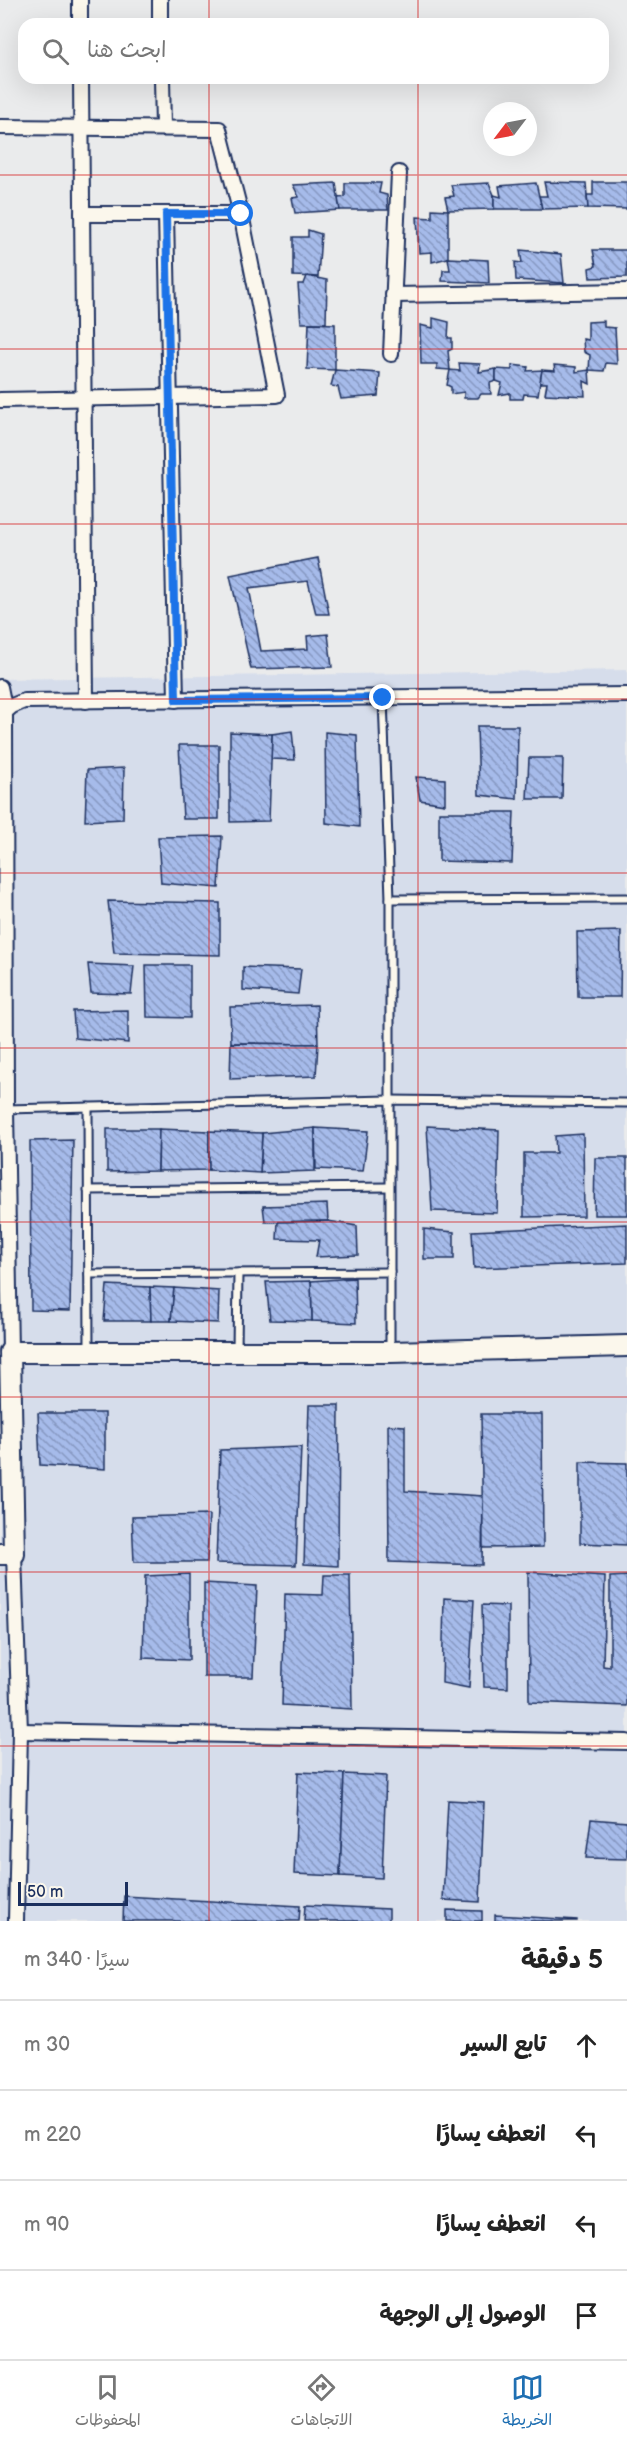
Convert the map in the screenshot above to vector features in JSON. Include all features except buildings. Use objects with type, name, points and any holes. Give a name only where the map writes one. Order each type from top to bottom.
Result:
[{"type":"street","points":[[80,0],[80,18]]},
{"type":"street","points":[[160,0],[160,18]]},
{"type":"street","points":[[81,84],[86,700]]},
{"type":"street","points":[[162,84],[163,128]]},
{"type":"street","points":[[0,127],[219,129],[241,214],[277,395],[0,400]]},
{"type":"street","points":[[391,354],[399,173]]},
{"type":"street","points":[[82,214],[241,214]]},
{"type":"street","points":[[166,214],[176,700]]},
{"type":"street","points":[[393,295],[627,291]]},
{"type":"street","points":[[0,687],[3,709],[6,1109],[6,1520],[20,1731],[16,1921]]},
{"type":"street","points":[[3,709],[24,701],[627,695]]},
{"type":"street","points":[[5,1349],[89,1352],[390,1352],[627,1346]]},
{"type":"street","points":[[20,1731],[627,1742]]},
{"type":"lane","points":[[383,698],[390,899],[390,1352]]},
{"type":"lane","points":[[390,899],[627,898]]},
{"type":"lane","points":[[6,1109],[389,1100],[627,1103]]},
{"type":"lane","points":[[88,1107],[89,1352]]},
{"type":"lane","points":[[88,1190],[389,1187]]},
{"type":"lane","points":[[88,1274],[390,1272]]},
{"type":"lane","points":[[237,1352],[238,1273]]},
{"type":"shaded area","points":[[627,670],[627,1921],[0,1921],[0,679]]},
{"type":"route","points":[[241,214],[166,214],[176,700],[383,698]]}]
